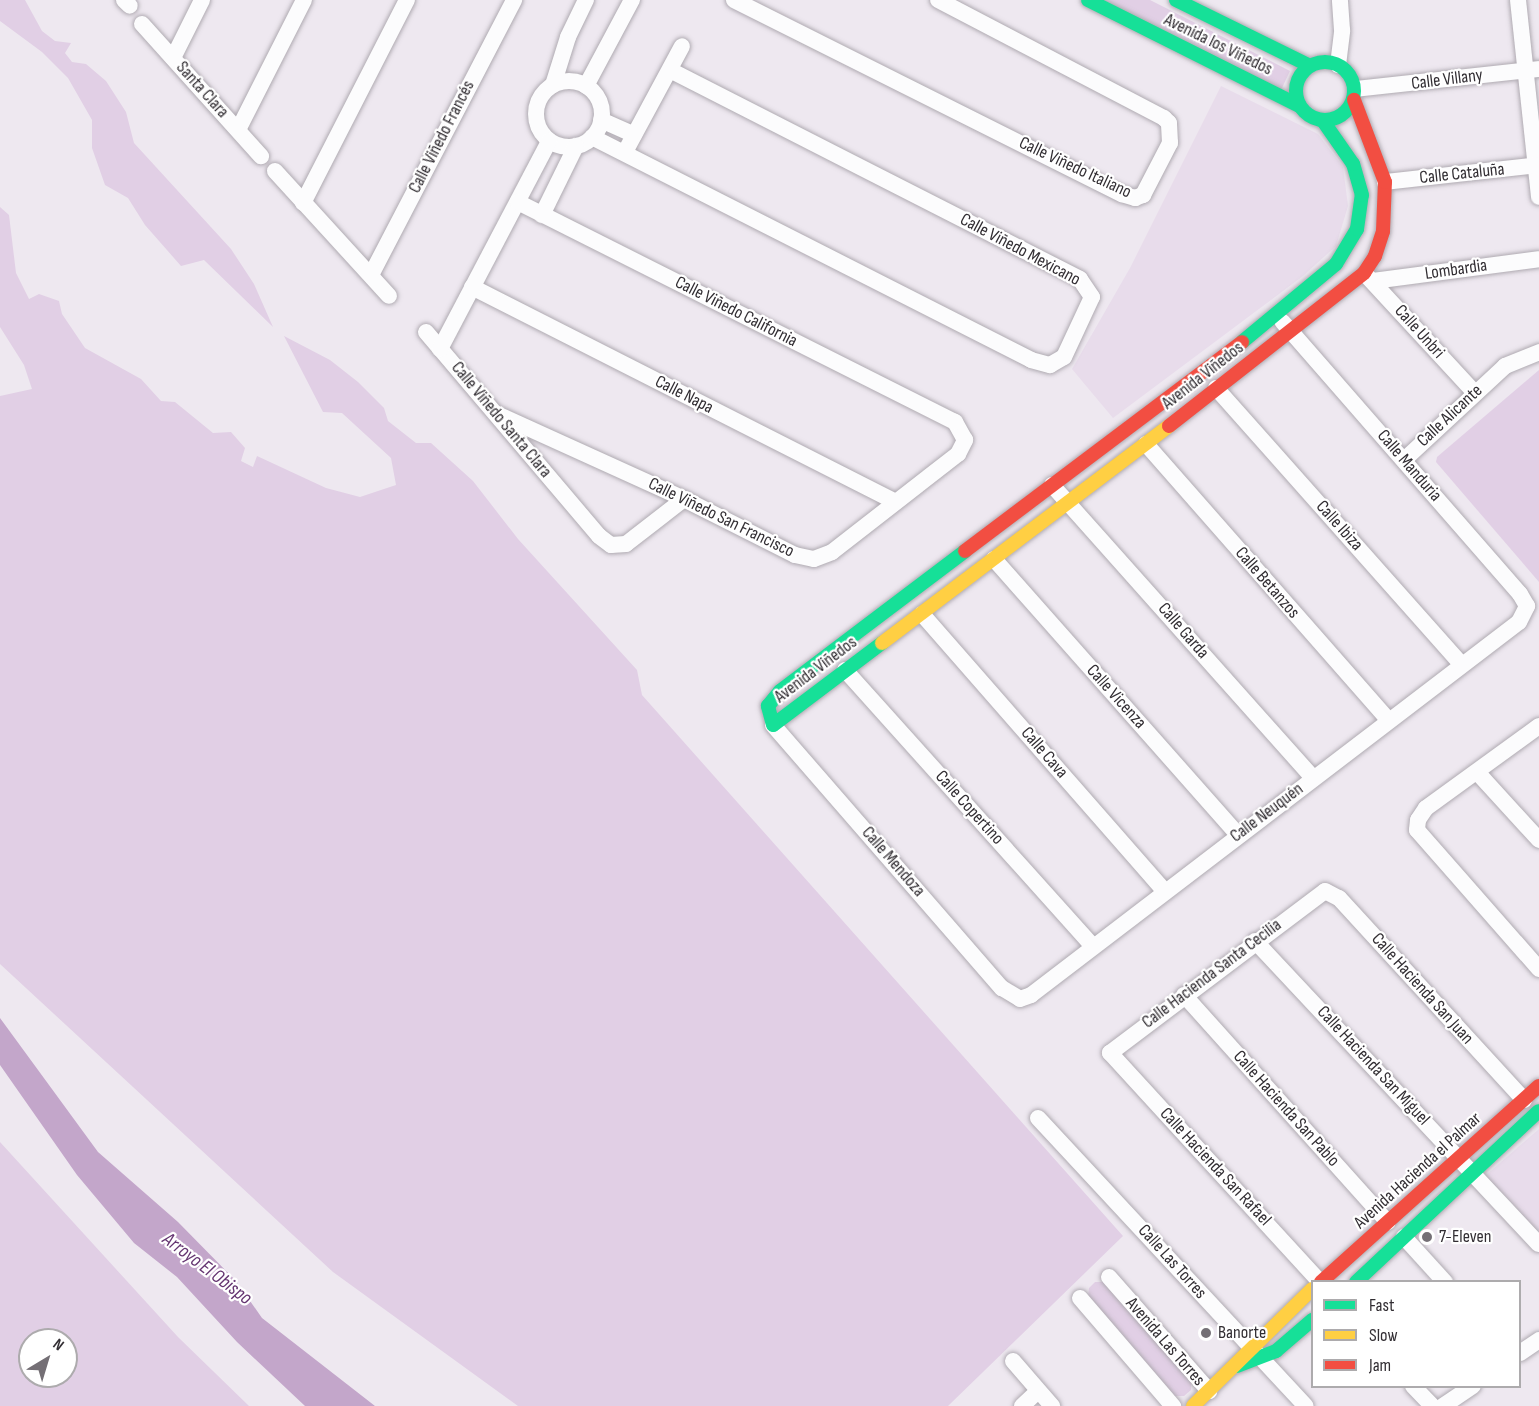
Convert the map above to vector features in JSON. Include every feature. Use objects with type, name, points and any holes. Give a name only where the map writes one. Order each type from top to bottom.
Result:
[{"type":"street","points":[[173,58],[202,0]]},
{"type":"street","points":[[238,130],[304,0]]},
{"type":"street","points":[[303,203],[407,0]]},
{"type":"street","name":"Calle Viñedo Francés","points":[[371,274],[514,0]]},
{"type":"street","points":[[576,146],[549,141],[536,117],[540,99],[553,85],[568,37],[586,0]]},
{"type":"street","points":[[586,86],[632,0]]},
{"type":"street","name":"Calle Viñedo Italiano","points":[[734,0],[1122,194],[1135,198],[1143,195],[1170,143],[1169,123],[1164,118],[938,0]]},
{"type":"street","name":"Avenida los Viñedos","points":[[1088,0],[1300,106]]},
{"type":"street","points":[[1117,0],[1124,19]]},
{"type":"street","name":"Avenida los Viñedos","points":[[1176,0],[1310,66]]},
{"type":"street","points":[[1338,65],[1340,0],[1346,0]]},
{"type":"street","points":[[1518,0],[1532,70],[1539,197]]},
{"type":"street","name":"Santa Clara","points":[[142,24],[261,156]]},
{"type":"street","points":[[625,152],[682,46]]},
{"type":"street","points":[[1318,63],[1338,65],[1346,71],[1354,94],[1342,116],[1323,121],[1300,106],[1296,88],[1310,66],[1318,63]]},
{"type":"street","name":"Calle Viñedo Mexicano","points":[[592,137],[1031,360],[1050,364],[1068,350],[1092,297],[1080,279],[670,70]]},
{"type":"street","name":"Calle Villany","points":[[1354,94],[1532,70]]},
{"type":"street","points":[[542,215],[576,146],[592,137],[601,120],[599,101],[586,86],[570,81],[553,85]]},
{"type":"street","name":"Avenida Viñedos","points":[[1323,121],[1342,144],[1357,174],[1362,195],[1360,218],[1352,242],[1336,264],[1277,315],[780,691],[768,706],[773,725],[1146,444],[1291,331],[1368,277],[1383,231],[1385,182],[1354,94]]},
{"type":"street","points":[[601,120],[634,135]]},
{"type":"street","name":"Calle Viñedo Santa Clara","points":[[549,141],[440,349],[599,536],[611,545],[626,544],[684,499]]},
{"type":"street","name":"Calle Cataluña","points":[[1385,182],[1537,166]]},
{"type":"street","points":[[275,171],[389,296]]},
{"type":"street","name":"Calle Viñedo California","points":[[518,202],[955,422]]},
{"type":"street","name":"Lombardia","points":[[1368,277],[1539,259]]},
{"type":"street","name":"Calle Unbri","points":[[1368,277],[1474,392]]},
{"type":"street","name":"Calle Napa","points":[[472,287],[895,502]]},
{"type":"street","name":"Calle Manduria","points":[[1277,315],[1520,594],[1527,606],[1519,622]]},
{"type":"street","points":[[426,332],[440,349]]},
{"type":"street","name":"Calle Alicante","points":[[1404,460],[1496,373],[1513,360],[1539,352]]},
{"type":"street","name":"Calle Ibiza","points":[[1216,388],[1462,664]]},
{"type":"street","name":"Calle Viñedo San Francisco","points":[[497,414],[684,499],[795,555],[814,559],[832,552],[962,450],[965,440],[955,422]]},
{"type":"street","name":"Calle Betanzos","points":[[1146,444],[1389,721]]},
{"type":"street","name":"Calle Garda","points":[[1052,485],[1070,501],[1313,778]]},
{"type":"street","name":"Calle Vicenza","points":[[994,559],[1238,835]]},
{"type":"street","name":"Calle Cava","points":[[922,614],[1165,892]]},
{"type":"street","name":"Calle Neuquén","points":[[1014,998],[1031,995],[1519,622]]},
{"type":"street","name":"Calle Copertino","points":[[845,670],[1093,946]]},
{"type":"street","name":"Calle Mendoza","points":[[773,725],[1014,998]]},
{"type":"street","points":[[1539,726],[1421,814],[1417,831],[1422,841],[1539,969]]},
{"type":"street","points":[[1477,772],[1539,840]]},
{"type":"street","name":"Calle Hacienda San Juan","points":[[1314,896],[1325,891],[1340,898],[1524,1100]]},
{"type":"street","name":"Calle Hacienda Santa Cecilia","points":[[1110,1053],[1314,896]]},
{"type":"street","name":"Calle Hacienda San Miguel","points":[[1255,941],[1539,1244]]},
{"type":"street","name":"Calle Hacienda San Pablo","points":[[1184,995],[1388,1222]]},
{"type":"street","name":"Calle Hacienda San Rafael","points":[[1110,1053],[1319,1280]]},
{"type":"street","name":"Avenida Hacienda el Palmar","points":[[1321,1280],[1539,1086]]},
{"type":"street","name":"Avenida Hacienda el Palmar","points":[[1357,1280],[1539,1111]]},
{"type":"street","name":"Calle Las Torres","points":[[1038,1118],[1306,1406]]},
{"type":"street","points":[[1404,1237],[1444,1280]]},
{"type":"street","name":"Avenida Las Torres","points":[[1108,1277],[1222,1406]]},
{"type":"street","points":[[1256,1353],[1311,1290]]},
{"type":"street","name":"Avenida Las Torres","points":[[1080,1298],[1173,1406]]},
{"type":"street","points":[[1192,1406],[1237,1366],[1311,1321]]},
{"type":"street","points":[[1521,1352],[1539,1340]]},
{"type":"street","points":[[1013,1361],[1052,1406]]},
{"type":"street","points":[[1415,1388],[1432,1406]]},
{"type":"street","points":[[1443,1406],[1470,1388]]},
{"type":"street","points":[[1022,1406],[1038,1390]]},
{"type":"shaded area","points":[[0,0],[25,0],[42,31],[55,41],[71,43],[65,53],[72,62],[86,64],[106,81],[126,112],[134,143],[231,249],[254,284],[273,327],[204,260],[181,266],[145,225],[128,198],[105,185],[92,148],[92,120],[68,78],[42,52],[0,21]]},
{"type":"shaded area","points":[[1102,0],[1150,0],[1290,71],[1281,90]]},
{"type":"shaded area","points":[[1221,86],[1318,134],[1343,167],[1348,206],[1336,246],[1303,276],[1113,418],[1072,369],[1130,268]]},
{"type":"shaded area","points":[[0,207],[9,215],[16,273],[29,299],[39,294],[59,301],[62,314],[85,348],[141,379],[161,401],[175,402],[213,433],[231,432],[245,448],[241,461],[253,467],[257,456],[326,488],[360,497],[396,485],[391,458],[342,413],[323,412],[284,336],[330,360],[358,382],[384,408],[388,421],[416,443],[431,443],[473,481],[518,539],[637,670],[642,695],[1123,1236],[948,1406],[518,1406],[333,1272],[0,964],[0,396],[32,389],[24,365],[0,327]]},
{"type":"shaded area","points":[[1539,370],[1539,582],[1436,462],[1437,457]]},
{"type":"shaded area","points":[[1539,1129],[1539,1235],[1484,1177]]},
{"type":"shaded area","points":[[0,1142],[178,1337],[249,1406],[0,1406]]},
{"type":"shaded area","points":[[1095,1282],[1103,1282],[1191,1382],[1191,1390],[1184,1396],[1174,1396],[1088,1297],[1089,1288]]},
{"type":"water","name":"Arroyo El Obispo","points":[[0,1018],[98,1152],[178,1222],[236,1281],[262,1318],[375,1406],[305,1406],[237,1342],[177,1277],[134,1243],[77,1175],[0,1065]]},
{"type":"traffic: fast","points":[[1088,0],[1300,106]]},
{"type":"traffic: fast","points":[[1176,0],[1310,66]]},
{"type":"traffic: fast","points":[[1319,62],[1331,62],[1346,70],[1354,85],[1354,91],[1354,97],[1346,112],[1331,120],[1319,120],[1304,112],[1296,97],[1296,85],[1304,70],[1319,62]]},
{"type":"traffic: fast","points":[[1242,342],[1336,264],[1357,229],[1362,195],[1353,164],[1323,121]]},
{"type":"traffic: fast","points":[[882,643],[773,725],[768,706],[780,691],[965,551]]},
{"type":"traffic: fast","points":[[1358,1280],[1539,1111]]},
{"type":"traffic: fast","points":[[1237,1366],[1276,1351],[1311,1321]]},
{"type":"traffic: slow","points":[[882,643],[1169,426]]},
{"type":"traffic: slow","points":[[1193,1406],[1311,1290]]},
{"type":"traffic: jam","points":[[1169,426],[1364,273],[1375,256],[1383,231],[1385,182],[1354,100]]},
{"type":"traffic: jam","points":[[965,551],[1242,342]]},
{"type":"traffic: jam","points":[[1323,1280],[1539,1086]]},
{"type":"place","name":"7-Eleven","points":[[1427,1237]]},
{"type":"place","name":"Banorte","points":[[1206,1333]]}]
